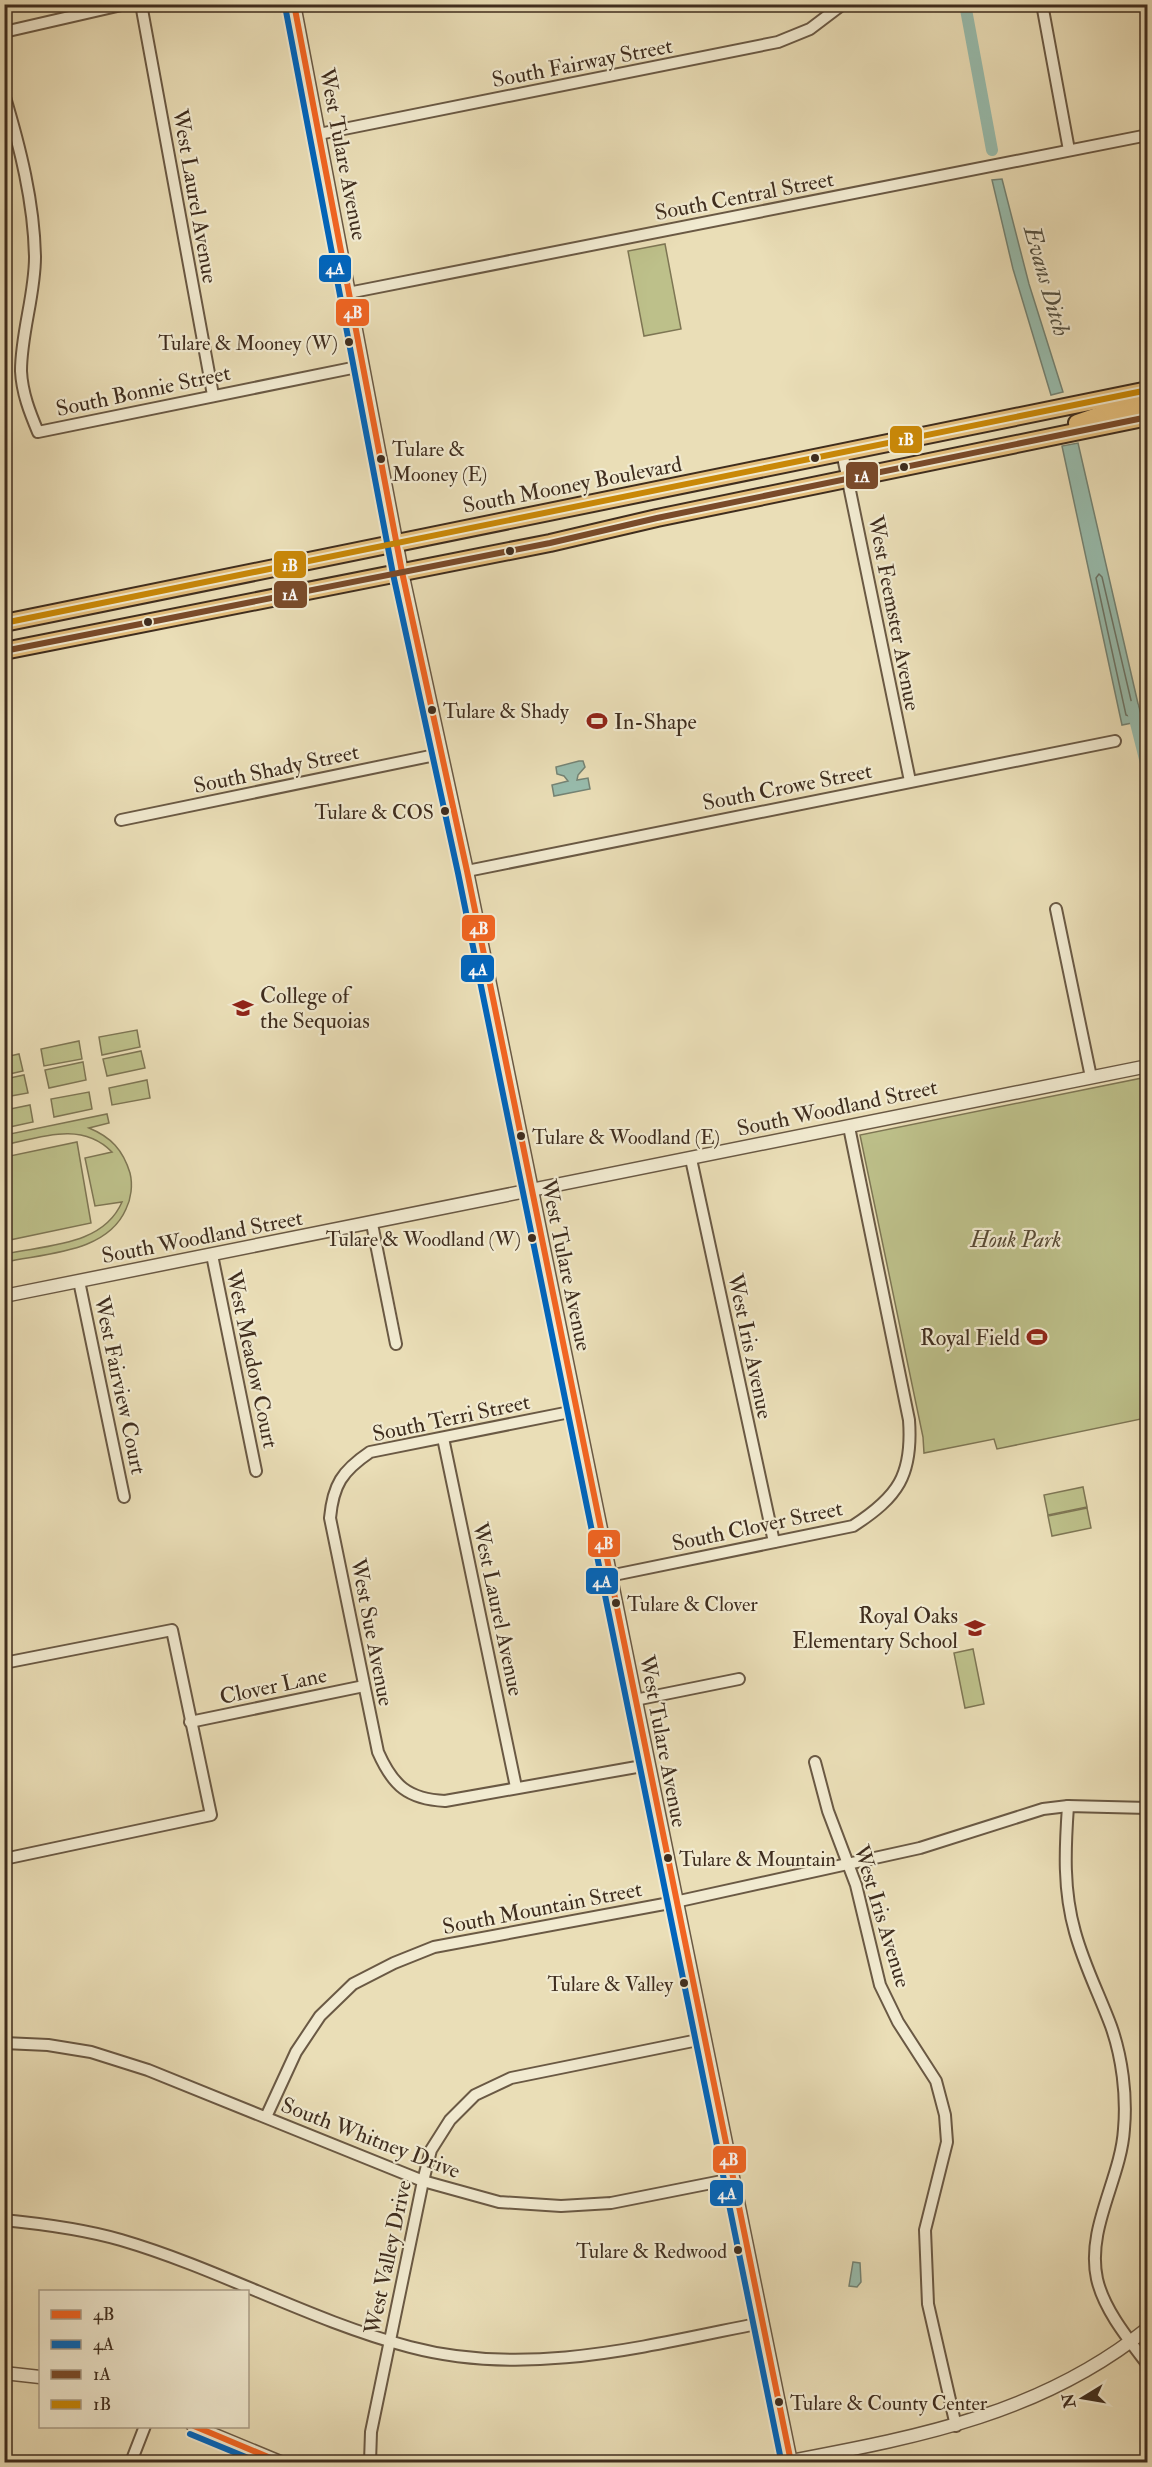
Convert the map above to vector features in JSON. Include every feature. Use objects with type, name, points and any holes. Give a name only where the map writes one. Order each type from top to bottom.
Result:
[{"type":"main road","name":"South Mooney Boulevard","points":[[4,623],[1148,390]]},
{"type":"main road","points":[[1011,446],[1106,413],[1148,405]]},
{"type":"main road","points":[[4,651],[402,572],[1148,417]]},
{"type":"street","points":[[4,32],[126,4]]},
{"type":"street","name":"West Laurel Avenue","points":[[141,4],[213,395]]},
{"type":"street","name":"West Tulare Avenue","points":[[294,4],[396,543],[467,871],[789,2462]]},
{"type":"street","name":"South Fairway Street","points":[[319,134],[772,44],[810,29],[843,4]]},
{"type":"street","points":[[1042,4],[1069,150]]},
{"type":"street","name":"South Bonnie Street","points":[[4,94],[18,140],[31,205],[35,257],[21,372],[27,405],[38,432],[362,366]]},
{"type":"street","name":"South Central Street","points":[[348,293],[1148,135]]},
{"type":"street","name":"West Feemster Avenue","points":[[842,452],[910,782]]},
{"type":"street","name":"South Crowe Street","points":[[467,871],[1115,741]]},
{"type":"street","name":"South Shady Street","points":[[121,820],[440,754]]},
{"type":"street","points":[[1056,909],[1091,1077]]},
{"type":"street","name":"South Woodland Street","points":[[4,1296],[372,1224],[1148,1066]]},
{"type":"street","name":"South Clover Street","points":[[609,1576],[853,1526],[881,1508],[899,1486],[911,1446],[909,1420],[849,1127]]},
{"type":"street","name":"West Iris Avenue","points":[[691,1159],[774,1542]]},
{"type":"street","points":[[372,1224],[396,1344]]},
{"type":"street","name":"West Meadow Court","points":[[212,1255],[256,1471]]},
{"type":"street","name":"West Fairview Court","points":[[79,1281],[124,1497]]},
{"type":"street","name":"South Terri Street","points":[[342,1476],[350,1466],[370,1452],[575,1411]]},
{"type":"street","name":"West Laurel Avenue","points":[[443,1438],[516,1787]]},
{"type":"street","name":"West Sue Avenue","points":[[342,1476],[332,1496],[330,1518],[378,1752],[385,1769],[402,1790],[422,1799],[446,1801],[516,1787]]},
{"type":"street","points":[[4,1663],[172,1630],[211,1815],[4,1859]]},
{"type":"street","points":[[635,1700],[739,1679]]},
{"type":"street","name":"Clover Lane","points":[[190,1722],[364,1686]]},
{"type":"street","name":"West Iris Avenue","points":[[815,1762],[828,1811],[850,1863],[880,1984],[898,2022],[936,2081],[945,2115],[947,2142],[925,2230],[928,2304],[956,2426]]},
{"type":"street","points":[[516,1787],[648,1765]]},
{"type":"street","points":[[1068,1806],[1064,1866],[1067,1895],[1075,1933],[1111,2027],[1124,2098],[1124,2129],[1118,2168],[1096,2236],[1094,2257],[1097,2280],[1106,2301],[1148,2365]]},
{"type":"street","name":"South Mountain Street","points":[[266,2117],[296,2052],[320,2016],[353,1984],[394,1963],[434,1947],[675,1902],[920,1848],[1004,1820],[1068,1806],[1148,1808]]},
{"type":"street","name":"West Valley Drive","points":[[370,2463],[371,2432],[423,2181],[431,2150],[450,2120],[475,2095],[511,2078],[704,2039]]},
{"type":"street","name":"South Whitney Drive","points":[[4,2043],[48,2045],[91,2052],[148,2070],[423,2181],[499,2202],[561,2206],[611,2203],[732,2179]]},
{"type":"street","points":[[4,2220],[59,2226],[121,2240],[195,2266],[361,2333],[449,2355],[538,2361],[594,2355],[761,2323]]},
{"type":"street","points":[[789,2462],[956,2426],[1029,2399],[1071,2378],[1131,2342],[1148,2328]]},
{"type":"street","points":[[4,2373],[39,2377]]},
{"type":"street","points":[[131,2463],[145,2428]]},
{"type":"street","points":[[195,2428],[278,2462]]},
{"type":"green space","points":[[665,244],[681,329],[644,336],[628,251]]},
{"type":"green space","points":[[137,1030],[140,1047],[102,1055],[99,1037]]},
{"type":"green space","points":[[79,1041],[82,1059],[44,1066],[41,1049]]},
{"type":"green space","points":[[141,1051],[145,1068],[107,1076],[103,1059]]},
{"type":"green space","points":[[19,1054],[23,1071],[5,1075],[5,1057]]},
{"type":"green space","points":[[83,1062],[86,1080],[49,1088],[45,1070]]},
{"type":"green space","points":[[24,1075],[28,1093],[5,1097],[5,1079]]},
{"type":"green space","name":"Houk Park","points":[[1147,1077],[1146,1418],[997,1449],[994,1439],[924,1453],[923,1437],[860,1135]]},
{"type":"green space","points":[[147,1080],[150,1098],[112,1105],[109,1088]]},
{"type":"green space","points":[[89,1092],[92,1109],[54,1117],[51,1099]]},
{"type":"green space","points":[[30,1105],[33,1122],[5,1128],[5,1110]]},
{"type":"green space","points":[[107,1114],[109,1123],[89,1128],[115,1145],[130,1173],[129,1201],[117,1224],[105,1235],[74,1249],[5,1262],[5,1254],[55,1245],[87,1235],[101,1227],[113,1216],[122,1202],[95,1206],[85,1158],[112,1152],[100,1142],[74,1134],[61,1134],[5,1145],[5,1135]]},
{"type":"green space","points":[[77,1142],[91,1223],[5,1241],[5,1157]]},
{"type":"green space","points":[[1083,1487],[1087,1507],[1048,1515],[1044,1495]]},
{"type":"green space","points":[[1087,1508],[1091,1528],[1052,1536],[1048,1516]]},
{"type":"green space","points":[[973,1649],[984,1704],[965,1708],[954,1653]]},
{"type":"water","points":[[1002,179],[1029,284],[1063,392],[1051,395],[1013,269],[992,180]]},
{"type":"water","points":[[1078,443],[1142,721],[1122,725],[1062,446]]},
{"type":"water","points":[[583,761],[585,767],[577,780],[588,778],[590,789],[554,796],[552,785],[568,781],[564,776],[557,774],[556,767]]},
{"type":"water","points":[[853,2262],[860,2263],[861,2282],[857,2287],[849,2286]]},
{"type":"waterway","name":"Evans Ditch","points":[[965,4],[992,150]]},
{"type":"waterway","name":"Evans Ditch","points":[[1132,707],[1148,771]]},
{"type":"transit line","name":"4B","points":[[294,4],[402,572],[467,871],[791,2462],[786,2462]]},
{"type":"transit line","name":"4A","points":[[285,6],[393,574],[458,873],[780,2455]]},
{"type":"transit line","name":"1B","points":[[4,623],[1148,390]]},
{"type":"transit line","name":"1A","points":[[4,651],[550,543],[657,518],[1148,417]]},
{"type":"transit line","name":"4B","points":[[199,2428],[280,2462]]},
{"type":"transit line","name":"4A","points":[[190,2434],[258,2462]]},
{"type":"place","name":"Tulare & Mooney (W)","points":[[349,342]]},
{"type":"place","name":"Tulare & Mooney (E)","points":[[381,459]]},
{"type":"place","name":"Tulare & Shady","points":[[432,710]]},
{"type":"place","name":"In-Shape","points":[[597,721]]},
{"type":"place","name":"Tulare & COS","points":[[445,811]]},
{"type":"place","name":"College of the Sequoias","points":[[243,1008]]},
{"type":"place","name":"Tulare & Woodland (E)","points":[[521,1136]]},
{"type":"place","name":"Tulare & Woodland (W)","points":[[532,1238]]},
{"type":"place","name":"Royal Field","points":[[1037,1337]]},
{"type":"place","name":"Tulare & Clover","points":[[616,1603]]},
{"type":"place","name":"Royal Oaks Elementary School","points":[[975,1628]]},
{"type":"place","name":"Tulare & Mountain","points":[[668,1858]]},
{"type":"place","name":"Tulare & Valley","points":[[684,1983]]},
{"type":"place","name":"Tulare & Redwood","points":[[738,2250]]},
{"type":"place","name":"Tulare & County Center","points":[[779,2402]]}]
